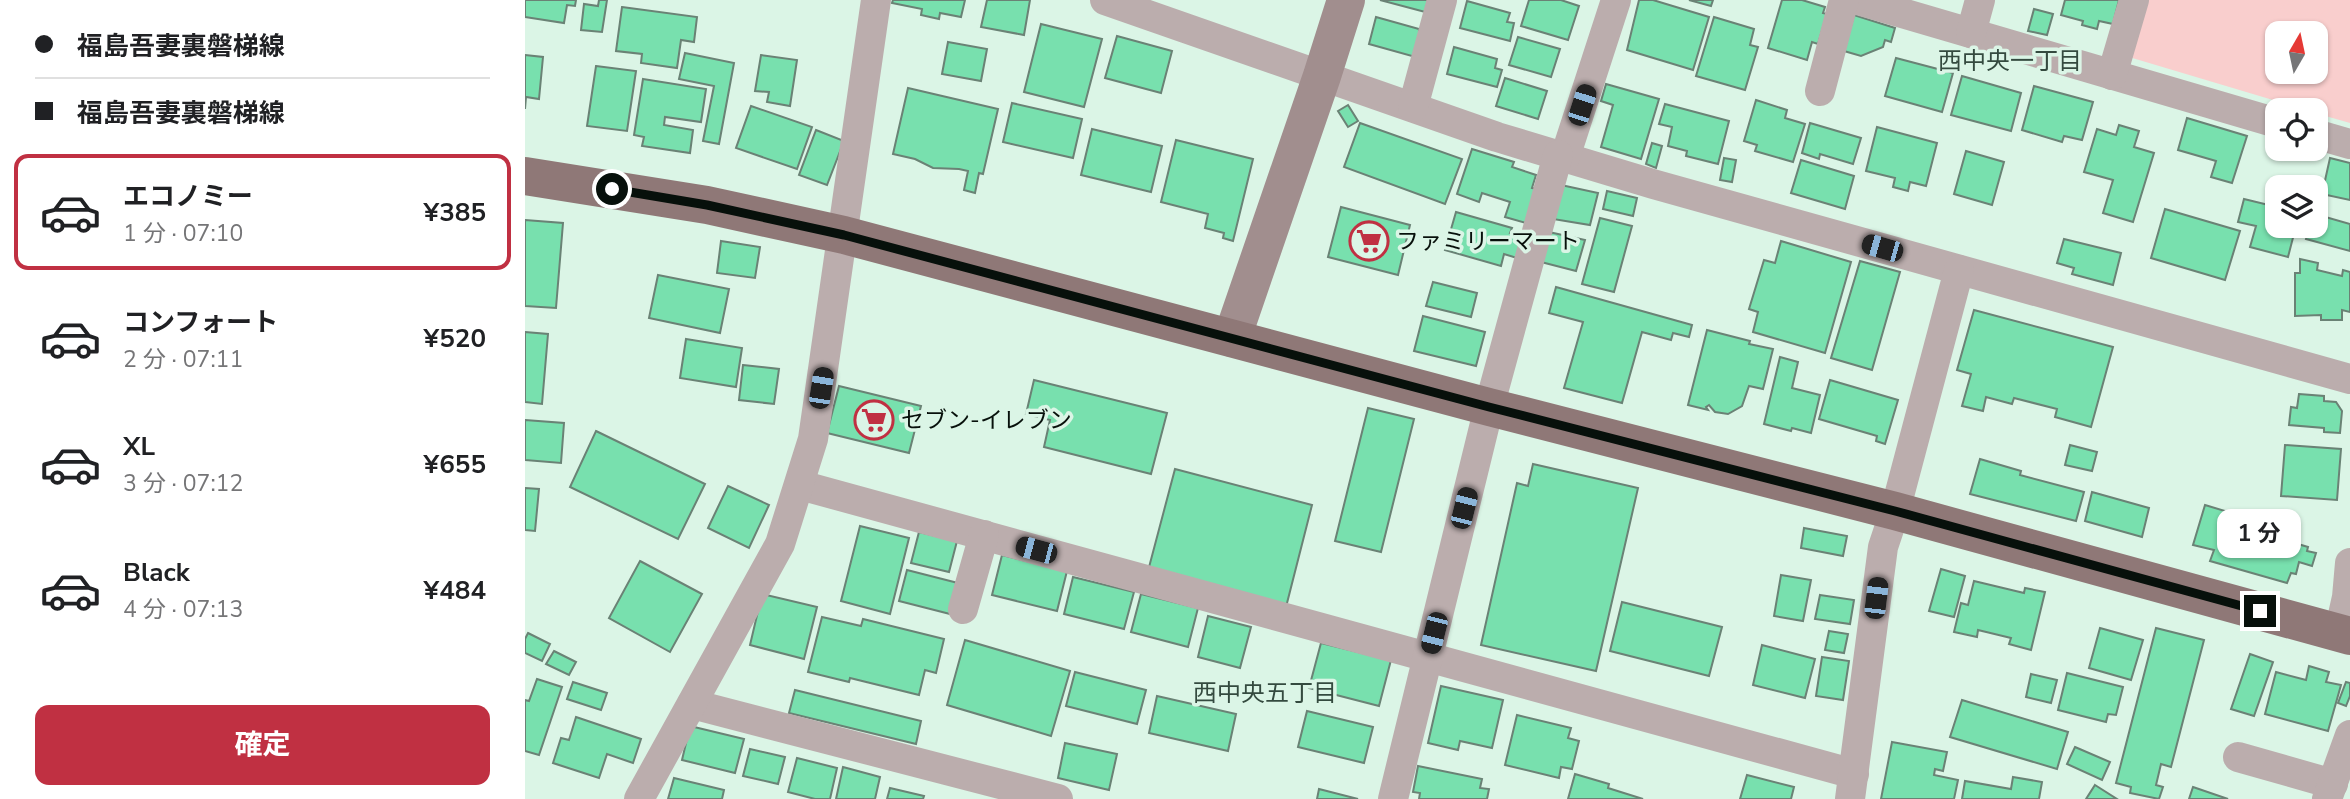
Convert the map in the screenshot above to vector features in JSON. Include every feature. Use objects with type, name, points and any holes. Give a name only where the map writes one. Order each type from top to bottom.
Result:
[{"type":"main road","points":[[525,176],[707,205],[844,235],[1489,407],[1895,511],[2344,635]]},
{"type":"street","points":[[639,799],[781,544],[800,485],[813,439],[876,0]]},
{"type":"street","points":[[1105,0],[1561,156],[2350,379]]},
{"type":"street","points":[[1232,338],[1346,0]]},
{"type":"street","points":[[1413,107],[1442,0]]},
{"type":"street","points":[[1392,799],[1489,407],[1561,156],[1616,0]]},
{"type":"street","points":[[1820,91],[1844,0]]},
{"type":"street","points":[[1858,0],[2265,120]]},
{"type":"street","points":[[1971,33],[1980,0]]},
{"type":"street","points":[[2112,75],[2134,0]]},
{"type":"street","points":[[2328,138],[2350,144]]},
{"type":"street","points":[[800,485],[1428,657],[1852,787],[1883,547],[1959,270]]},
{"type":"street","points":[[963,609],[983,535]]},
{"type":"street","points":[[2344,635],[2350,563]]},
{"type":"street","points":[[692,704],[1058,799]]},
{"type":"street","points":[[2238,757],[2330,792],[2350,735]]},
{"type":"shaded area","points":[[2146,0],[2350,0],[2350,123],[2328,117],[2328,98],[2266,98],[2129,57]]},
{"type":"building","points":[[525,0],[576,0],[575,6],[567,5],[564,23],[525,17]]},
{"type":"building","points":[[599,0],[607,0],[602,32],[581,30],[584,4],[598,6]]},
{"type":"building","points":[[893,0],[965,0],[961,17],[940,13],[939,19],[921,15],[922,9],[892,3]]},
{"type":"building","points":[[987,0],[1030,0],[1024,35],[981,27]]},
{"type":"building","points":[[1380,0],[1432,0],[1429,13]]},
{"type":"building","points":[[1529,0],[1561,0],[1579,6],[1568,40],[1521,26]]},
{"type":"building","points":[[1639,0],[1653,0],[1709,17],[1693,70],[1627,50]]},
{"type":"building","points":[[1689,0],[1713,0],[1711,6]]},
{"type":"building","points":[[1782,0],[1802,0],[1825,7],[1823,13],[1827,14],[1818,44],[1812,42],[1807,60],[1768,48]]},
{"type":"building","points":[[2065,0],[2119,0],[2113,24],[2099,21],[2097,29],[2082,25],[2083,21],[2061,15]]},
{"type":"building","points":[[1467,1],[1510,13],[1507,22],[1514,23],[1510,41],[1460,28]]},
{"type":"building","points":[[622,7],[697,17],[694,42],[681,40],[677,68],[641,63],[642,54],[616,51]]},
{"type":"building","points":[[2034,9],[2053,14],[2047,35],[2028,31]]},
{"type":"building","points":[[1854,15],[1895,28],[1891,42],[1885,40],[1883,47],[1861,56],[1844,51]]},
{"type":"building","points":[[1376,17],[1419,29],[1419,58],[1369,44]]},
{"type":"building","points":[[1714,17],[1754,29],[1750,45],[1758,47],[1745,90],[1696,76]]},
{"type":"building","points":[[1041,24],[1102,39],[1084,107],[1024,92]]},
{"type":"building","points":[[1117,36],[1172,51],[1161,93],[1105,78]]},
{"type":"building","points":[[1518,37],[1560,49],[1551,77],[1509,65]]},
{"type":"building","points":[[948,42],[987,49],[981,81],[942,74]]},
{"type":"building","points":[[1454,47],[1497,59],[1495,68],[1502,70],[1497,87],[1447,74]]},
{"type":"building","points":[[685,53],[734,63],[719,144],[703,141],[714,86],[679,79]]},
{"type":"building","points":[[525,55],[543,57],[539,99],[526,97],[525,109]]},
{"type":"building","points":[[761,55],[797,60],[790,106],[767,102],[769,92],[755,91]]},
{"type":"building","points":[[1896,58],[1953,73],[1942,112],[1885,96]]},
{"type":"building","points":[[596,66],[636,71],[627,131],[587,126]]},
{"type":"building","points":[[1962,76],[2021,93],[2011,131],[1951,115]]},
{"type":"building","points":[[1505,78],[1547,91],[1538,119],[1496,106]]},
{"type":"building","points":[[643,79],[706,89],[701,122],[665,117],[664,125],[693,130],[690,153],[642,146],[644,137],[634,135]]},
{"type":"building","points":[[1606,84],[1659,99],[1641,159],[1601,147],[1613,105],[1601,101]]},
{"type":"building","points":[[2034,86],[2093,102],[2082,140],[2064,136],[2062,142],[2022,130]]},
{"type":"building","points":[[908,88],[998,109],[983,174],[979,173],[975,193],[964,190],[968,171],[933,168],[915,159],[893,154]]},
{"type":"building","points":[[1756,100],[1787,110],[1785,118],[1805,124],[1793,162],[1755,151],[1757,145],[1744,141]]},
{"type":"building","points":[[1012,103],[1082,119],[1073,158],[1003,142]]},
{"type":"building","points":[[1665,104],[1729,121],[1718,164],[1686,156],[1687,151],[1668,146],[1672,127],[1659,124]]},
{"type":"building","points":[[1348,105],[1358,121],[1348,127],[1338,111]]},
{"type":"building","points":[[751,106],[812,127],[797,169],[736,148]]},
{"type":"building","points":[[2187,118],[2247,136],[2232,183],[2211,177],[2216,161],[2178,150]]},
{"type":"building","points":[[1360,123],[1462,159],[1445,204],[1344,167]]},
{"type":"building","points":[[1810,123],[1861,138],[1853,164],[1820,154],[1819,159],[1802,153]]},
{"type":"building","points":[[2119,125],[2139,131],[2134,147],[2154,153],[2133,222],[2103,213],[2113,180],[2084,172],[2097,129],[2116,135]]},
{"type":"building","points":[[1877,127],[1937,143],[1926,186],[1910,182],[1908,191],[1893,187],[1895,178],[1866,171]]},
{"type":"building","points":[[1092,129],[1162,146],[1151,192],[1081,175]]},
{"type":"building","points":[[816,130],[844,141],[827,185],[799,175]]},
{"type":"building","points":[[1176,140],[1253,159],[1233,241],[1223,238],[1224,233],[1205,228],[1208,214],[1161,202]]},
{"type":"building","points":[[1652,143],[1662,146],[1656,168],[1646,164]]},
{"type":"building","points":[[1472,149],[1514,162],[1512,167],[1536,175],[1532,188],[1537,189],[1526,223],[1505,217],[1510,202],[1482,193],[1479,202],[1457,194]]},
{"type":"building","points":[[1966,151],[2004,162],[1992,205],[1954,194]]},
{"type":"building","points":[[1724,158],[1736,160],[1732,182],[1720,180]]},
{"type":"building","points":[[2330,158],[2350,163],[2350,200],[2328,195],[2326,175]]},
{"type":"building","points":[[1801,160],[1854,176],[1845,209],[1791,193]]},
{"type":"building","points":[[1561,185],[1598,193],[1590,225],[1553,219]]},
{"type":"building","points":[[1607,191],[1637,198],[1633,216],[1603,209]]},
{"type":"building","points":[[2244,199],[2265,204],[2265,238],[2293,238],[2288,257],[2250,247],[2256,226],[2238,222]]},
{"type":"building","name":"ファミリーマート","points":[[1341,207],[1410,225],[1398,275],[1328,257]]},
{"type":"building","points":[[2165,209],[2240,231],[2225,280],[2151,258]]},
{"type":"building","points":[[1456,212],[1512,228],[1510,233],[1523,237],[1517,258],[1504,254],[1501,266],[1445,250]]},
{"type":"building","points":[[1600,218],[1632,226],[1614,292],[1582,284]]},
{"type":"building","points":[[2328,218],[2350,224],[2350,251],[2306,239],[2328,238]]},
{"type":"building","points":[[525,220],[563,223],[556,308],[525,306]]},
{"type":"building","points":[[1549,232],[1585,240],[1576,271],[1541,262]]},
{"type":"building","points":[[2064,239],[2121,253],[2113,285],[2072,274],[2074,268],[2057,263]]},
{"type":"building","points":[[721,241],[760,247],[755,278],[717,273]]},
{"type":"building","points":[[1781,241],[1851,262],[1825,353],[1753,332],[1758,312],[1749,309],[1764,260],[1775,263]]},
{"type":"building","points":[[2300,259],[2318,263],[2317,270],[2342,276],[2343,270],[2350,272],[2350,312],[2342,310],[2342,320],[2321,320],[2321,315],[2295,316],[2295,273],[2300,273]]},
{"type":"building","points":[[1860,261],[1900,272],[1872,370],[1831,358]]},
{"type":"building","points":[[658,275],[729,289],[720,333],[649,318]]},
{"type":"building","points":[[1433,282],[1477,293],[1471,317],[1426,306]]},
{"type":"building","points":[[1556,287],[1692,325],[1689,337],[1673,333],[1671,340],[1642,332],[1622,403],[1564,388],[1583,322],[1549,313]]},
{"type":"building","points":[[1974,310],[2113,347],[2091,427],[2055,417],[2057,409],[2014,398],[2012,404],[1986,397],[1983,411],[1962,406],[1971,374],[1957,370]]},
{"type":"building","points":[[1423,316],[1485,332],[1476,366],[1414,351]]},
{"type":"building","points":[[1707,330],[1773,349],[1763,389],[1749,386],[1742,406],[1728,414],[1715,412],[1709,405],[1706,407],[1708,410],[1688,405]]},
{"type":"building","points":[[525,332],[548,334],[542,404],[525,402]]},
{"type":"building","points":[[686,339],[742,348],[736,387],[680,378]]},
{"type":"building","points":[[1780,357],[1798,362],[1792,388],[1820,395],[1811,433],[1764,424]]},
{"type":"building","points":[[743,365],[779,369],[774,404],[739,400]]},
{"type":"building","points":[[1034,380],[1167,413],[1151,474],[1044,447],[1050,420],[1026,414]]},
{"type":"building","points":[[1830,380],[1898,400],[1885,444],[1876,441],[1877,436],[1819,419]]},
{"type":"building","name":"セブン-イレブン","points":[[839,386],[921,406],[909,453],[827,433]]},
{"type":"building","points":[[2299,394],[2324,396],[2324,401],[2336,402],[2342,411],[2340,433],[2324,432],[2324,428],[2289,425],[2291,407],[2297,408]]},
{"type":"building","points":[[1368,408],[1414,419],[1381,552],[1335,541]]},
{"type":"building","points":[[525,420],[564,423],[561,463],[525,460]]},
{"type":"building","points":[[596,431],[705,484],[678,539],[570,487]]},
{"type":"building","points":[[2070,445],[2097,452],[2092,471],[2065,465]]},
{"type":"building","points":[[2285,445],[2341,449],[2337,500],[2281,496]]},
{"type":"building","points":[[1980,459],[2021,471],[2020,475],[2084,492],[2076,521],[1970,494]]},
{"type":"building","points":[[1533,464],[1638,488],[1596,671],[1481,645],[1517,483],[1528,486]]},
{"type":"building","points":[[1175,469],[1312,505],[1286,607],[1148,571]]},
{"type":"building","points":[[728,486],[769,505],[749,548],[708,528]]},
{"type":"building","points":[[525,488],[539,489],[535,531],[525,530]]},
{"type":"building","points":[[2092,492],[2149,508],[2142,537],[2085,521]]},
{"type":"building","points":[[2205,505],[2248,518],[2245,530],[2266,535],[2267,531],[2289,537],[2288,541],[2308,547],[2307,551],[2316,553],[2312,566],[2299,562],[2296,574],[2291,573],[2287,583],[2210,561],[2214,550],[2193,545]]},
{"type":"building","points":[[860,526],[909,538],[890,614],[841,601]]},
{"type":"building","points":[[1804,528],[1847,536],[1843,556],[1801,548]]},
{"type":"building","points":[[919,532],[957,541],[949,572],[911,563]]},
{"type":"building","points":[[1002,555],[1067,571],[1057,611],[992,595]]},
{"type":"building","points":[[640,561],[702,594],[670,652],[609,618]]},
{"type":"building","points":[[1941,569],[1965,576],[1954,617],[1929,611]]},
{"type":"building","points":[[907,570],[958,583],[950,614],[899,601]]},
{"type":"building","points":[[1781,575],[1811,580],[1803,621],[1774,616]]},
{"type":"building","points":[[1073,577],[1134,592],[1124,629],[1064,614]]},
{"type":"building","points":[[1974,581],[2024,593],[2025,588],[2045,592],[2031,650],[2009,644],[2011,638],[1978,630],[1977,637],[1954,632],[1961,603],[1968,605]]},
{"type":"building","points":[[762,594],[817,607],[804,659],[750,645]]},
{"type":"building","points":[[1141,594],[1198,608],[1188,647],[1131,632]]},
{"type":"building","points":[[1820,595],[1854,600],[1850,624],[1815,619]]},
{"type":"building","points":[[1622,602],[1722,627],[1709,676],[1610,651]]},
{"type":"building","points":[[1208,616],[1251,627],[1240,668],[1198,657]]},
{"type":"building","points":[[822,617],[861,626],[863,619],[944,639],[936,673],[925,670],[919,695],[850,678],[849,682],[808,672]]},
{"type":"building","points":[[2100,628],[2143,640],[2131,680],[2089,668]]},
{"type":"building","points":[[2156,628],[2204,640],[2171,767],[2161,764],[2156,785],[2163,787],[2159,799],[2130,793],[2131,787],[2116,783]]},
{"type":"building","points":[[1829,631],[1848,634],[1844,653],[1825,650]]},
{"type":"building","points":[[528,633],[550,644],[542,661],[525,653]]},
{"type":"building","points":[[965,640],[1070,671],[1051,736],[947,705]]},
{"type":"building","points":[[1321,643],[1391,660],[1379,706],[1309,688]]},
{"type":"building","points":[[1762,645],[1815,659],[1805,698],[1753,685]]},
{"type":"building","points":[[554,651],[576,662],[569,675],[546,664]]},
{"type":"building","points":[[2250,654],[2273,662],[2254,716],[2231,709]]},
{"type":"building","points":[[1822,657],[1849,661],[1843,700],[1816,696]]},
{"type":"building","points":[[2309,666],[2329,672],[2326,682],[2341,685],[2328,731],[2265,714],[2276,672],[2306,680]]},
{"type":"building","points":[[1075,672],[1146,690],[1137,724],[1066,706]]},
{"type":"building","points":[[2067,673],[2123,687],[2116,715],[2108,714],[2106,722],[2058,710]]},
{"type":"building","points":[[2031,674],[2057,680],[2051,703],[2026,697]]},
{"type":"building","points":[[537,679],[562,687],[539,755],[525,751],[525,700],[529,701]]},
{"type":"building","points":[[573,682],[607,693],[601,710],[567,699]]},
{"type":"building","points":[[2346,682],[2350,683],[2350,696],[2346,706],[2338,703]]},
{"type":"building","points":[[1441,686],[1503,700],[1492,748],[1460,741],[1458,750],[1428,743]]},
{"type":"building","points":[[795,690],[921,721],[916,744],[789,713]]},
{"type":"building","points":[[1157,696],[1236,714],[1228,751],[1149,733]]},
{"type":"building","points":[[1962,700],[2068,732],[2057,769],[1950,737]]},
{"type":"building","points":[[1307,711],[1373,727],[1364,763],[1298,747]]},
{"type":"building","points":[[1517,715],[1571,728],[1568,738],[1579,741],[1572,769],[1561,767],[1559,778],[1505,765]]},
{"type":"building","points":[[576,717],[641,739],[633,763],[607,754],[599,778],[553,763],[561,738],[569,740]]},
{"type":"building","points":[[690,726],[744,739],[735,773],[682,760]]},
{"type":"building","points":[[1892,742],[1947,752],[1943,771],[1935,769],[1934,775],[1958,780],[1954,799],[1881,799]]},
{"type":"building","points":[[1065,743],[1117,754],[1109,790],[1058,778]]},
{"type":"building","points":[[2075,747],[2110,762],[2102,780],[2067,764]]},
{"type":"building","points":[[750,749],[785,757],[778,784],[743,776]]},
{"type":"building","points":[[797,758],[837,768],[830,799],[815,799],[788,792]]},
{"type":"building","points":[[1418,766],[1482,779],[1480,788],[1489,789],[1487,799],[1419,799],[1420,793],[1413,792]]},
{"type":"building","points":[[843,767],[880,777],[875,799],[836,799]]},
{"type":"building","points":[[1575,774],[1609,784],[1608,788],[1643,799],[1568,799]]},
{"type":"building","points":[[1747,775],[1794,787],[1791,799],[1740,799]]},
{"type":"building","points":[[2013,777],[2042,782],[2039,799],[1962,799],[1965,781],[2011,789]]},
{"type":"building","points":[[674,778],[724,790],[722,799],[668,799]]},
{"type":"building","points":[[2095,785],[2117,799],[2086,799]]},
{"type":"building","points":[[2193,787],[2228,799],[2189,799]]},
{"type":"building","points":[[890,788],[924,796],[923,799],[887,799]]},
{"type":"building","points":[[1319,789],[1358,799],[1317,799]]},
{"type":"place","name":"ファミリーマート","points":[[1369,241]]},
{"type":"place","name":"セブン-イレブン","points":[[874,420]]},
{"type":"district","name":"西中央一丁目","points":[[2010,61]]},
{"type":"district","name":"西中央五丁目","points":[[1265,693]]},
{"type":"route","points":[[612,189],[707,205],[844,235],[1489,407],[1895,511],[2260,611]]}]
